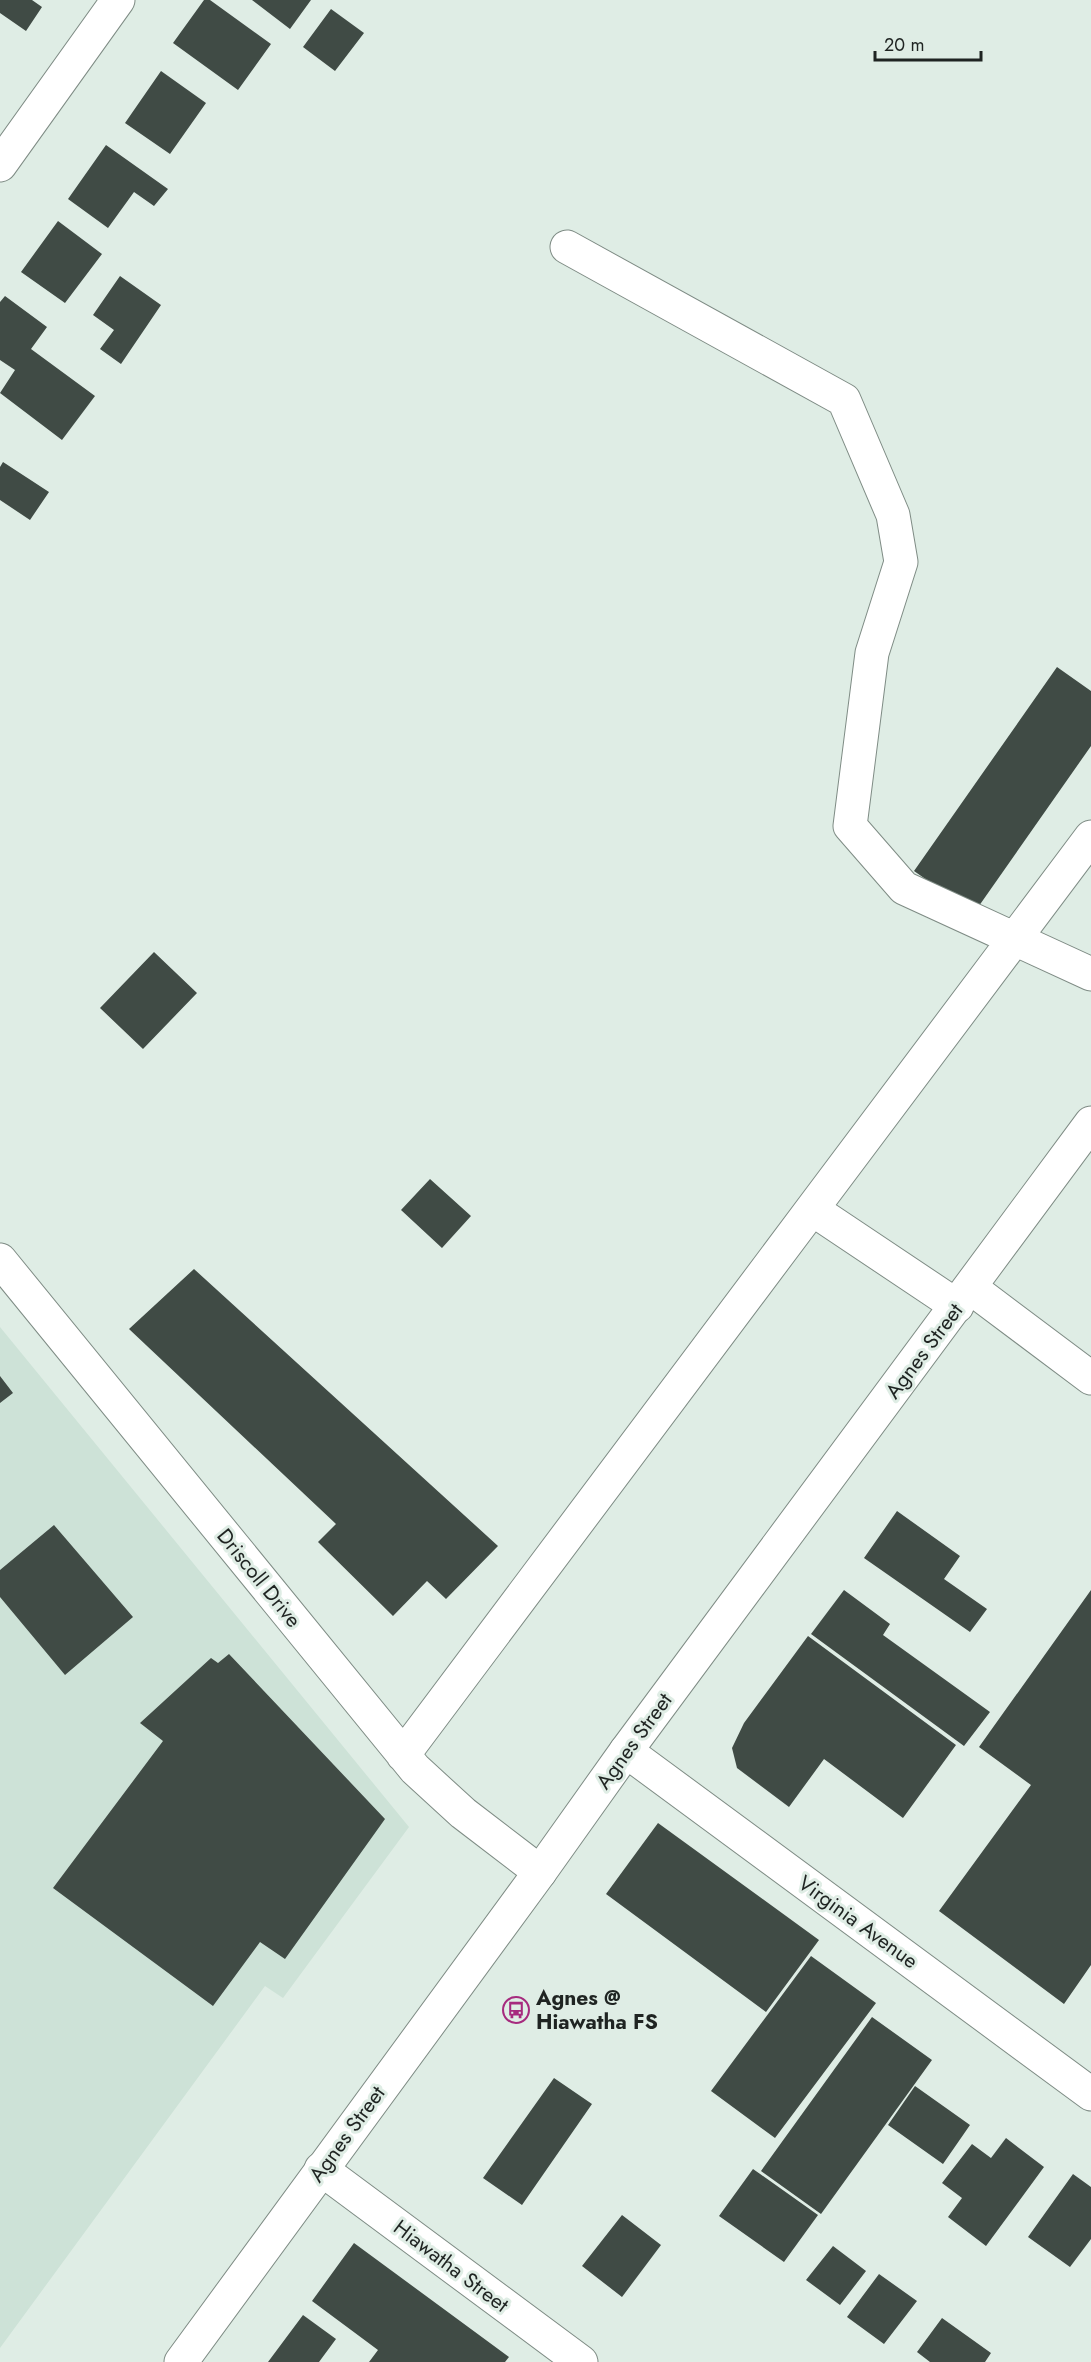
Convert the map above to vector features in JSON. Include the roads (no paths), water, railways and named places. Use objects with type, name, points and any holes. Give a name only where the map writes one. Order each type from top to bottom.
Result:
[{"type":"street","points":[[0,165],[118,0]]},
{"type":"street","points":[[567,247],[844,400],[893,515],[900,562],[873,653],[850,826],[904,888],[1091,974]]},
{"type":"street","points":[[404,1755],[1091,837]]},
{"type":"street","name":"Agnes Street","points":[[180,2362],[540,1872],[626,1751],[1091,1123]]},
{"type":"street","points":[[812,1209],[964,1297],[1091,1378]]},
{"type":"street","name":"Driscoll Drive","points":[[0,1260],[404,1755],[463,1814],[540,1872]]},
{"type":"street","name":"Virginia Avenue","points":[[626,1751],[1091,2094]]},
{"type":"street","name":"Hiawatha Street","points":[[321,2169],[581,2362]]},
{"type":"place","name":"Agnes @ Hiawatha FS","points":[[516,2010]]}]
